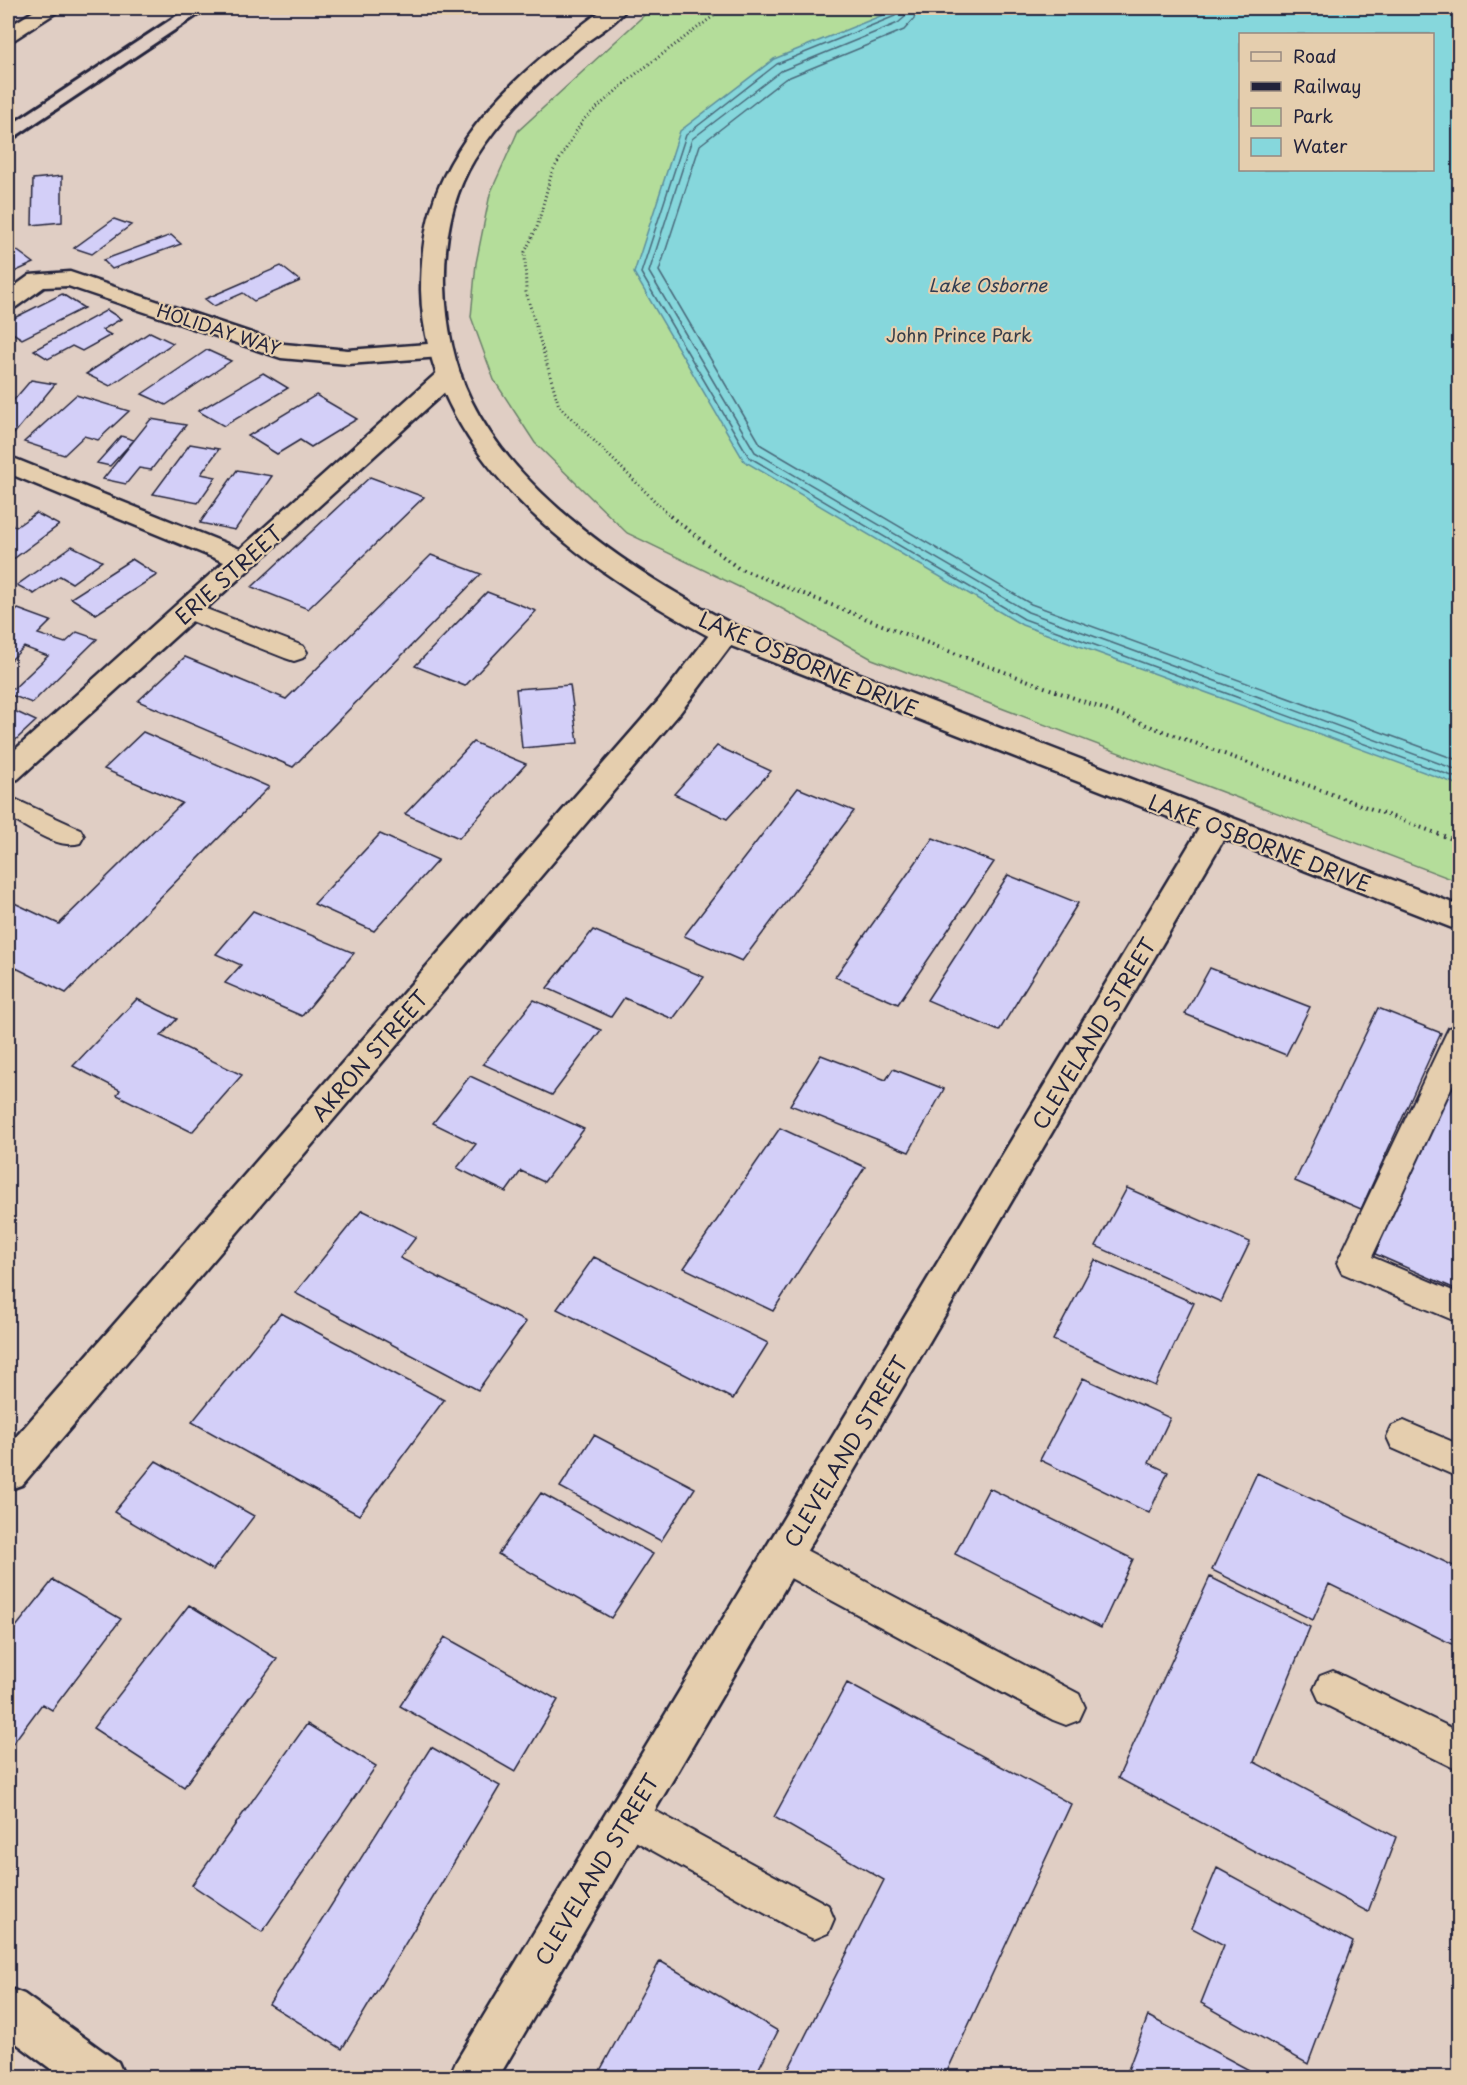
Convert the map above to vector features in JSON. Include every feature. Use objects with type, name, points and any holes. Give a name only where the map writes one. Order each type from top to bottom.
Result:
[{"type":"main road","points":[[8,35],[53,8]]},
{"type":"main road","name":"LAKE OSBORNE DRIVE","points":[[616,8],[539,67],[495,114],[461,163],[443,203],[434,238],[433,307],[445,363],[467,416],[528,495],[566,528],[616,566],[666,600],[726,633],[854,685],[1460,919]]},
{"type":"main road","name":"HOLIDAY WAY","points":[[8,302],[38,280],[70,279],[281,351],[445,363]]},
{"type":"main road","name":"ERIE STREET","points":[[8,772],[243,561],[445,363]]},
{"type":"main road","points":[[8,464],[243,561]]},
{"type":"main road","name":"AKRON STREET","points":[[8,1473],[661,717],[726,633]]},
{"type":"main road","name":"CLEVELAND STREET","points":[[472,2078],[1216,825]]},
{"type":"main road","points":[[8,2010],[102,2078]]},
{"type":"lane","points":[[188,610],[294,652]]},
{"type":"lane","points":[[8,806],[70,836]]},
{"type":"lane","points":[[1460,1036],[1353,1263],[1460,1309]]},
{"type":"lane","points":[[1404,1437],[1460,1462]]},
{"type":"lane","points":[[783,1555],[1065,1707]]},
{"type":"lane","points":[[1333,1689],[1460,1752]]},
{"type":"lane","points":[[628,1815],[814,1919]]},
{"type":"path","points":[[724,8],[632,77],[583,120],[552,172],[537,227],[525,252],[526,292],[558,406],[675,522],[738,568],[943,649],[1460,842]]},
{"type":"green space","name":"Lake Osborne","points":[[652,8],[1459,8],[1459,882],[872,659],[770,602],[627,533],[535,443],[494,380],[471,317],[476,263],[490,194],[518,131]]},
{"type":"water","name":"Lake Osborne","points":[[900,8],[1459,8],[1459,785],[1022,625],[744,461],[634,273],[680,131],[774,59]]},
{"type":"building","points":[[62,176],[62,222],[32,225],[33,179]]},
{"type":"building","points":[[114,219],[131,225],[92,254],[74,248]]},
{"type":"building","points":[[171,235],[181,244],[112,269],[103,260]]},
{"type":"building","points":[[8,244],[34,263],[12,273],[8,271]]},
{"type":"building","points":[[281,266],[300,281],[254,301],[243,293],[214,306],[205,299]]},
{"type":"building","points":[[62,294],[84,308],[22,339],[8,330],[8,321]]},
{"type":"building","points":[[107,310],[121,319],[102,330],[111,335],[82,351],[72,346],[48,359],[34,350]]},
{"type":"building","points":[[150,332],[173,343],[110,386],[86,374]]},
{"type":"building","points":[[207,350],[231,361],[166,405],[142,394]]},
{"type":"building","points":[[263,373],[288,388],[224,426],[198,411]]},
{"type":"building","points":[[31,380],[55,384],[13,435],[8,434],[8,407]]},
{"type":"building","points":[[76,395],[129,411],[98,440],[84,436],[64,455],[24,442]]},
{"type":"building","points":[[316,395],[357,419],[311,447],[300,440],[277,454],[248,436]]},
{"type":"building","points":[[151,419],[186,425],[151,470],[139,468],[126,484],[103,479]]},
{"type":"building","points":[[121,436],[134,440],[110,466],[97,463]]},
{"type":"building","points":[[190,444],[219,449],[201,474],[216,477],[198,503],[153,494]]},
{"type":"building","points":[[237,470],[272,476],[235,530],[200,523]]},
{"type":"building","points":[[370,477],[424,497],[308,609],[252,587]]},
{"type":"building","points":[[36,513],[59,525],[8,563],[8,523],[16,527]]},
{"type":"building","points":[[72,546],[102,561],[72,583],[60,576],[34,594],[17,585]]},
{"type":"building","points":[[431,555],[481,574],[293,767],[138,701],[185,657],[286,699]]},
{"type":"building","points":[[132,559],[157,575],[96,614],[71,598]]},
{"type":"building","points":[[487,592],[536,611],[465,686],[415,666]]},
{"type":"building","points":[[18,609],[51,621],[38,634],[65,643],[77,632],[97,639],[32,703],[8,694],[48,656],[24,647],[8,663],[8,619]]},
{"type":"building","points":[[570,685],[578,743],[522,748],[516,689]]},
{"type":"building","points":[[8,708],[36,721],[8,747]]},
{"type":"building","points":[[143,732],[269,787],[66,993],[8,964],[8,900],[59,924],[182,803],[104,769]]},
{"type":"building","points":[[473,742],[526,764],[459,838],[405,814]]},
{"type":"building","points":[[717,746],[771,771],[727,819],[674,794]]},
{"type":"building","points":[[798,788],[854,811],[742,961],[684,936]]},
{"type":"building","points":[[380,834],[438,860],[374,931],[314,904]]},
{"type":"building","points":[[933,838],[994,862],[898,1004],[835,977]]},
{"type":"building","points":[[1008,875],[1078,903],[999,1031],[927,1000]]},
{"type":"building","points":[[253,911],[354,953],[302,1016],[225,983],[241,965],[216,954]]},
{"type":"building","points":[[593,930],[704,977],[673,1019],[624,998],[611,1017],[547,988]]},
{"type":"building","points":[[1210,968],[1310,1007],[1286,1055],[1185,1014]]},
{"type":"building","points":[[137,999],[177,1019],[161,1036],[242,1075],[192,1132],[117,1095],[120,1090],[73,1066]]},
{"type":"building","points":[[534,1000],[601,1030],[552,1095],[483,1064]]},
{"type":"building","points":[[1378,1008],[1441,1033],[1361,1209],[1295,1181]]},
{"type":"building","points":[[821,1055],[886,1080],[893,1069],[944,1089],[909,1152],[790,1105]]},
{"type":"building","points":[[1460,1059],[1460,1291],[1373,1253]]},
{"type":"building","points":[[470,1076],[584,1129],[544,1182],[521,1171],[506,1192],[457,1168],[476,1144],[433,1123]]},
{"type":"building","points":[[780,1128],[865,1167],[773,1311],[684,1268]]},
{"type":"building","points":[[1127,1188],[1250,1242],[1221,1302],[1096,1246]]},
{"type":"building","points":[[362,1210],[416,1237],[400,1258],[526,1322],[478,1390],[295,1293]]},
{"type":"building","points":[[594,1257],[768,1343],[733,1399],[557,1309]]},
{"type":"building","points":[[1095,1260],[1194,1303],[1155,1386],[1053,1340]]},
{"type":"building","points":[[281,1313],[444,1400],[359,1515],[192,1422]]},
{"type":"building","points":[[1083,1378],[1170,1418],[1149,1463],[1168,1472],[1149,1513],[1040,1460]]},
{"type":"building","points":[[594,1435],[695,1488],[661,1541],[560,1487]]},
{"type":"building","points":[[156,1461],[254,1516],[213,1570],[114,1512]]},
{"type":"building","points":[[1257,1473],[1460,1569],[1460,1648],[1329,1584],[1313,1620],[1212,1570]]},
{"type":"building","points":[[989,1488],[1133,1559],[1101,1628],[955,1554]]},
{"type":"building","points":[[541,1493],[653,1554],[611,1618],[498,1554]]},
{"type":"building","points":[[1210,1577],[1310,1627],[1254,1762],[1396,1837],[1368,1912],[1118,1778]]},
{"type":"building","points":[[53,1580],[121,1619],[52,1710],[42,1704],[8,1750],[8,1637]]},
{"type":"building","points":[[189,1605],[277,1659],[184,1787],[93,1728]]},
{"type":"building","points":[[445,1637],[558,1700],[515,1772],[400,1706]]},
{"type":"building","points":[[847,1683],[1071,1804],[944,2078],[784,2078],[884,1880],[774,1817]]},
{"type":"building","points":[[307,1724],[376,1766],[262,1932],[192,1885]]},
{"type":"building","points":[[431,1747],[500,1786],[342,2049],[269,2004]]},
{"type":"building","points":[[1217,1868],[1353,1942],[1308,2064],[1201,2003],[1224,1945],[1192,1928]]},
{"type":"building","points":[[660,1961],[778,2031],[754,2078],[596,2078]]},
{"type":"building","points":[[1148,2016],[1264,2078],[1125,2078]]},
{"type":"railway","points":[[8,125],[186,8]]},
{"type":"railway","points":[[8,143],[210,8]]},
{"type":"park label","name":"John Prince Park","points":[[959,334]]}]
